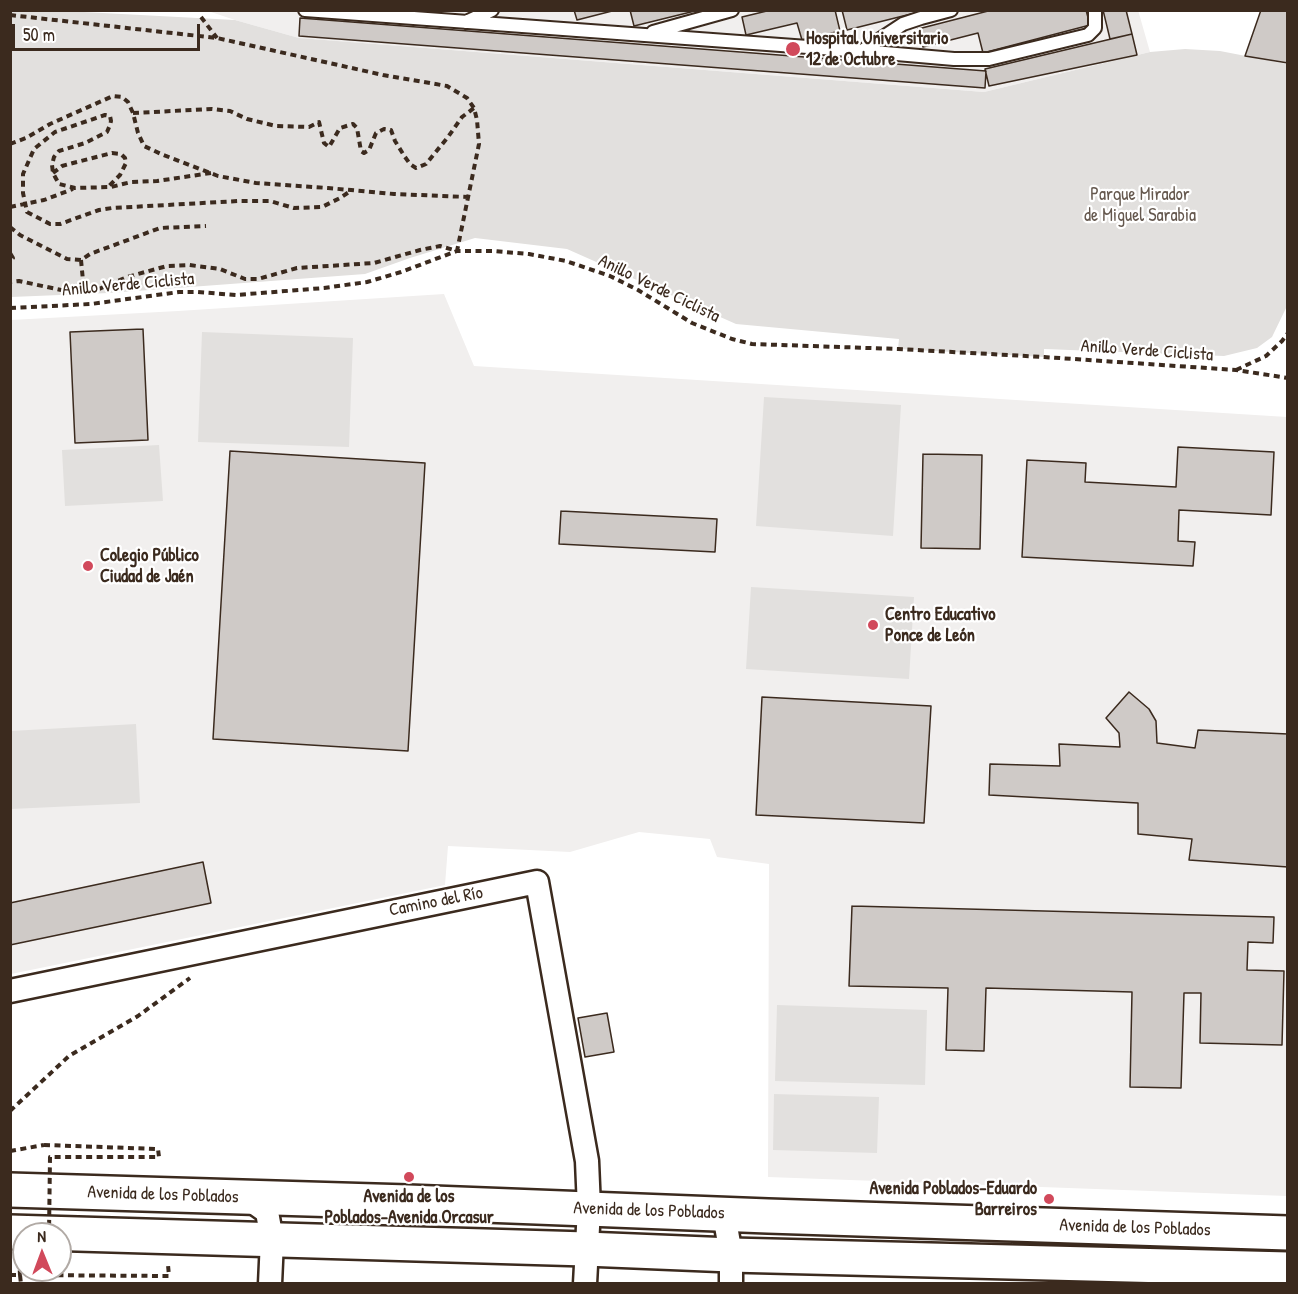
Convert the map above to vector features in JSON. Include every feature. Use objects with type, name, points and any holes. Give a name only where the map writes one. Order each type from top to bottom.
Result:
[{"type":"main road","name":"Avenida de los Poblados","points":[[10,1190],[1287,1233]]},
{"type":"main road","name":"Avenida de los Poblados","points":[[10,1232],[586,1249],[731,1269],[1287,1269]]},
{"type":"street","name":"Camino del Río","points":[[10,991],[537,882],[587,1161],[589,1208]]},
{"type":"street","points":[[246,1197],[267,1212],[272,1240],[270,1284]]},
{"type":"street","points":[[585,1284],[589,1208]]},
{"type":"street","points":[[724,1214],[731,1269]]},
{"type":"lane","points":[[305,10],[954,59],[989,59],[1088,35],[1095,28],[1095,12]]},
{"type":"lane","points":[[465,22],[492,10]]},
{"type":"lane","points":[[644,35],[732,10]]},
{"type":"lane","points":[[862,51],[903,24],[951,10]]},
{"type":"path","points":[[10,15],[217,38],[383,75],[447,86],[467,98],[474,108],[479,144],[457,251],[440,246],[374,263],[297,268],[258,279],[245,279],[220,269],[189,265],[166,266],[127,277],[99,289],[84,291],[66,291],[19,281],[10,282]]},
{"type":"path","points":[[201,17],[217,38]]},
{"type":"path","points":[[10,144],[113,96],[122,97],[128,102],[133,113],[144,146],[218,176],[256,183],[394,194],[468,197]]},
{"type":"path","points":[[133,113],[212,109],[230,111],[247,119],[276,126],[309,127],[319,122],[324,143],[329,147],[340,128],[353,124],[357,128],[361,151],[364,153],[369,150],[376,133],[384,129],[391,130],[405,157],[416,168],[426,164],[462,117],[474,108]]},
{"type":"path","points":[[211,173],[158,181],[131,182],[107,188],[75,188],[59,184],[53,173],[54,157],[59,151],[95,139],[107,132],[110,126],[110,116],[105,115],[55,132],[34,149],[23,174],[24,204],[27,212],[40,220],[50,224],[60,224],[111,208],[239,201],[270,201],[294,208],[321,207],[352,190]]},
{"type":"path","points":[[53,173],[62,166],[112,153],[121,154],[126,164],[120,175],[107,188]]},
{"type":"path","points":[[10,207],[44,200],[75,188]]},
{"type":"path","points":[[10,227],[20,236],[67,259],[81,260],[90,254],[160,228],[207,226]]},
{"type":"path","name":"Anillo Verde Ciclista","points":[[10,308],[91,304],[179,292],[236,295],[324,288],[367,282],[457,251],[493,250],[566,261],[610,276],[692,323],[732,339],[752,344],[999,354],[1236,370],[1266,356],[1287,333]]},
{"type":"path","points":[[10,253],[13,258],[10,260]]},
{"type":"path","points":[[81,260],[84,291]]},
{"type":"path","points":[[1236,370],[1287,378]]},
{"type":"path","points":[[10,1111],[69,1056],[138,1017],[195,974]]},
{"type":"path","points":[[10,1151],[44,1145],[158,1149],[159,1157],[50,1157],[49,1222]]},
{"type":"path","points":[[72,1275],[169,1276],[168,1265],[157,1264]]},
{"type":"shaded area","name":"Hospital Universitario 12 de Octubre","points":[[1138,10],[1150,52],[984,92],[299,38],[208,11]]},
{"type":"shaded area","points":[[444,294],[474,366],[1287,417],[1287,1196],[768,1177],[769,864],[717,857],[710,839],[639,832],[570,852],[448,846],[445,885],[11,974],[11,320]]},
{"type":"green space","name":"Parque Mirador de Miguel Sarabia","points":[[11,11],[65,11],[235,20],[299,38],[984,92],[1150,52],[1185,49],[1220,51],[1287,64],[1287,306],[1272,337],[1257,348],[1224,356],[1044,349],[1044,357],[898,349],[899,339],[736,324],[567,249],[475,238],[365,274],[109,293],[11,297]]},
{"type":"green space","points":[[202,332],[353,338],[349,447],[198,442]]},
{"type":"green space","points":[[764,397],[901,405],[893,536],[756,526]]},
{"type":"green space","points":[[159,445],[163,501],[65,506],[62,450]]},
{"type":"green space","points":[[751,587],[914,597],[909,679],[746,669]]},
{"type":"green space","points":[[136,724],[140,803],[11,809],[11,731]]},
{"type":"green space","points":[[777,1005],[927,1010],[925,1085],[775,1081]]},
{"type":"green space","points":[[774,1094],[879,1097],[877,1153],[773,1150]]},
{"type":"building","points":[[574,10],[616,10],[577,20]]},
{"type":"building","points":[[630,10],[699,10],[634,26]]},
{"type":"building","points":[[771,10],[835,10],[840,31],[802,40],[797,23],[746,35],[742,17]]},
{"type":"building","points":[[842,10],[927,10],[847,30]]},
{"type":"building","points":[[992,10],[1086,10],[1090,25],[983,53],[978,33],[923,47],[918,29]]},
{"type":"building","points":[[1103,10],[1126,10],[1132,34],[1110,39]]},
{"type":"building","points":[[1261,10],[1288,10],[1288,63],[1245,56]]},
{"type":"building","points":[[300,18],[986,71],[985,88],[299,36]]},
{"type":"building","points":[[1132,34],[1137,55],[989,86],[985,69]]},
{"type":"building","points":[[143,329],[148,440],[75,443],[70,332]]},
{"type":"building","points":[[1178,447],[1274,452],[1271,515],[1179,510],[1178,541],[1195,542],[1193,566],[1022,557],[1027,460],[1086,463],[1085,482],[1176,487]]},
{"type":"building","points":[[230,451],[425,463],[408,751],[213,739]]},
{"type":"building","points":[[923,454],[982,455],[980,549],[921,548]]},
{"type":"building","points":[[561,511],[717,519],[715,552],[559,544]]},
{"type":"building","points":[[1129,692],[1149,709],[1156,721],[1157,743],[1195,748],[1198,730],[1288,734],[1288,867],[1189,860],[1192,839],[1138,834],[1138,803],[989,795],[990,764],[1060,766],[1059,744],[1120,747],[1119,733],[1106,718]]},
{"type":"building","points":[[762,697],[931,706],[924,823],[756,815]]},
{"type":"building","points":[[203,862],[211,903],[10,945],[10,903]]},
{"type":"building","points":[[852,906],[1274,917],[1273,943],[1248,942],[1247,970],[1284,971],[1282,1045],[1200,1043],[1201,993],[1184,993],[1181,1088],[1130,1087],[1132,992],[986,988],[984,1051],[946,1050],[948,988],[849,986]]},
{"type":"building","points":[[607,1013],[614,1052],[585,1057],[578,1018]]},
{"type":"place","name":"Hospital Universitario 12 de Octubre","points":[[793,49]]},
{"type":"place","name":"Colegio Público Ciudad de Jaén","points":[[88,566]]},
{"type":"place","name":"Centro Educativo Ponce de León","points":[[873,625]]},
{"type":"place","name":"Avenida de los Poblados-Avenida Orcasur","points":[[409,1177]]},
{"type":"place","name":"Avenida Poblados-Eduardo Barreiros","points":[[1049,1199]]}]
